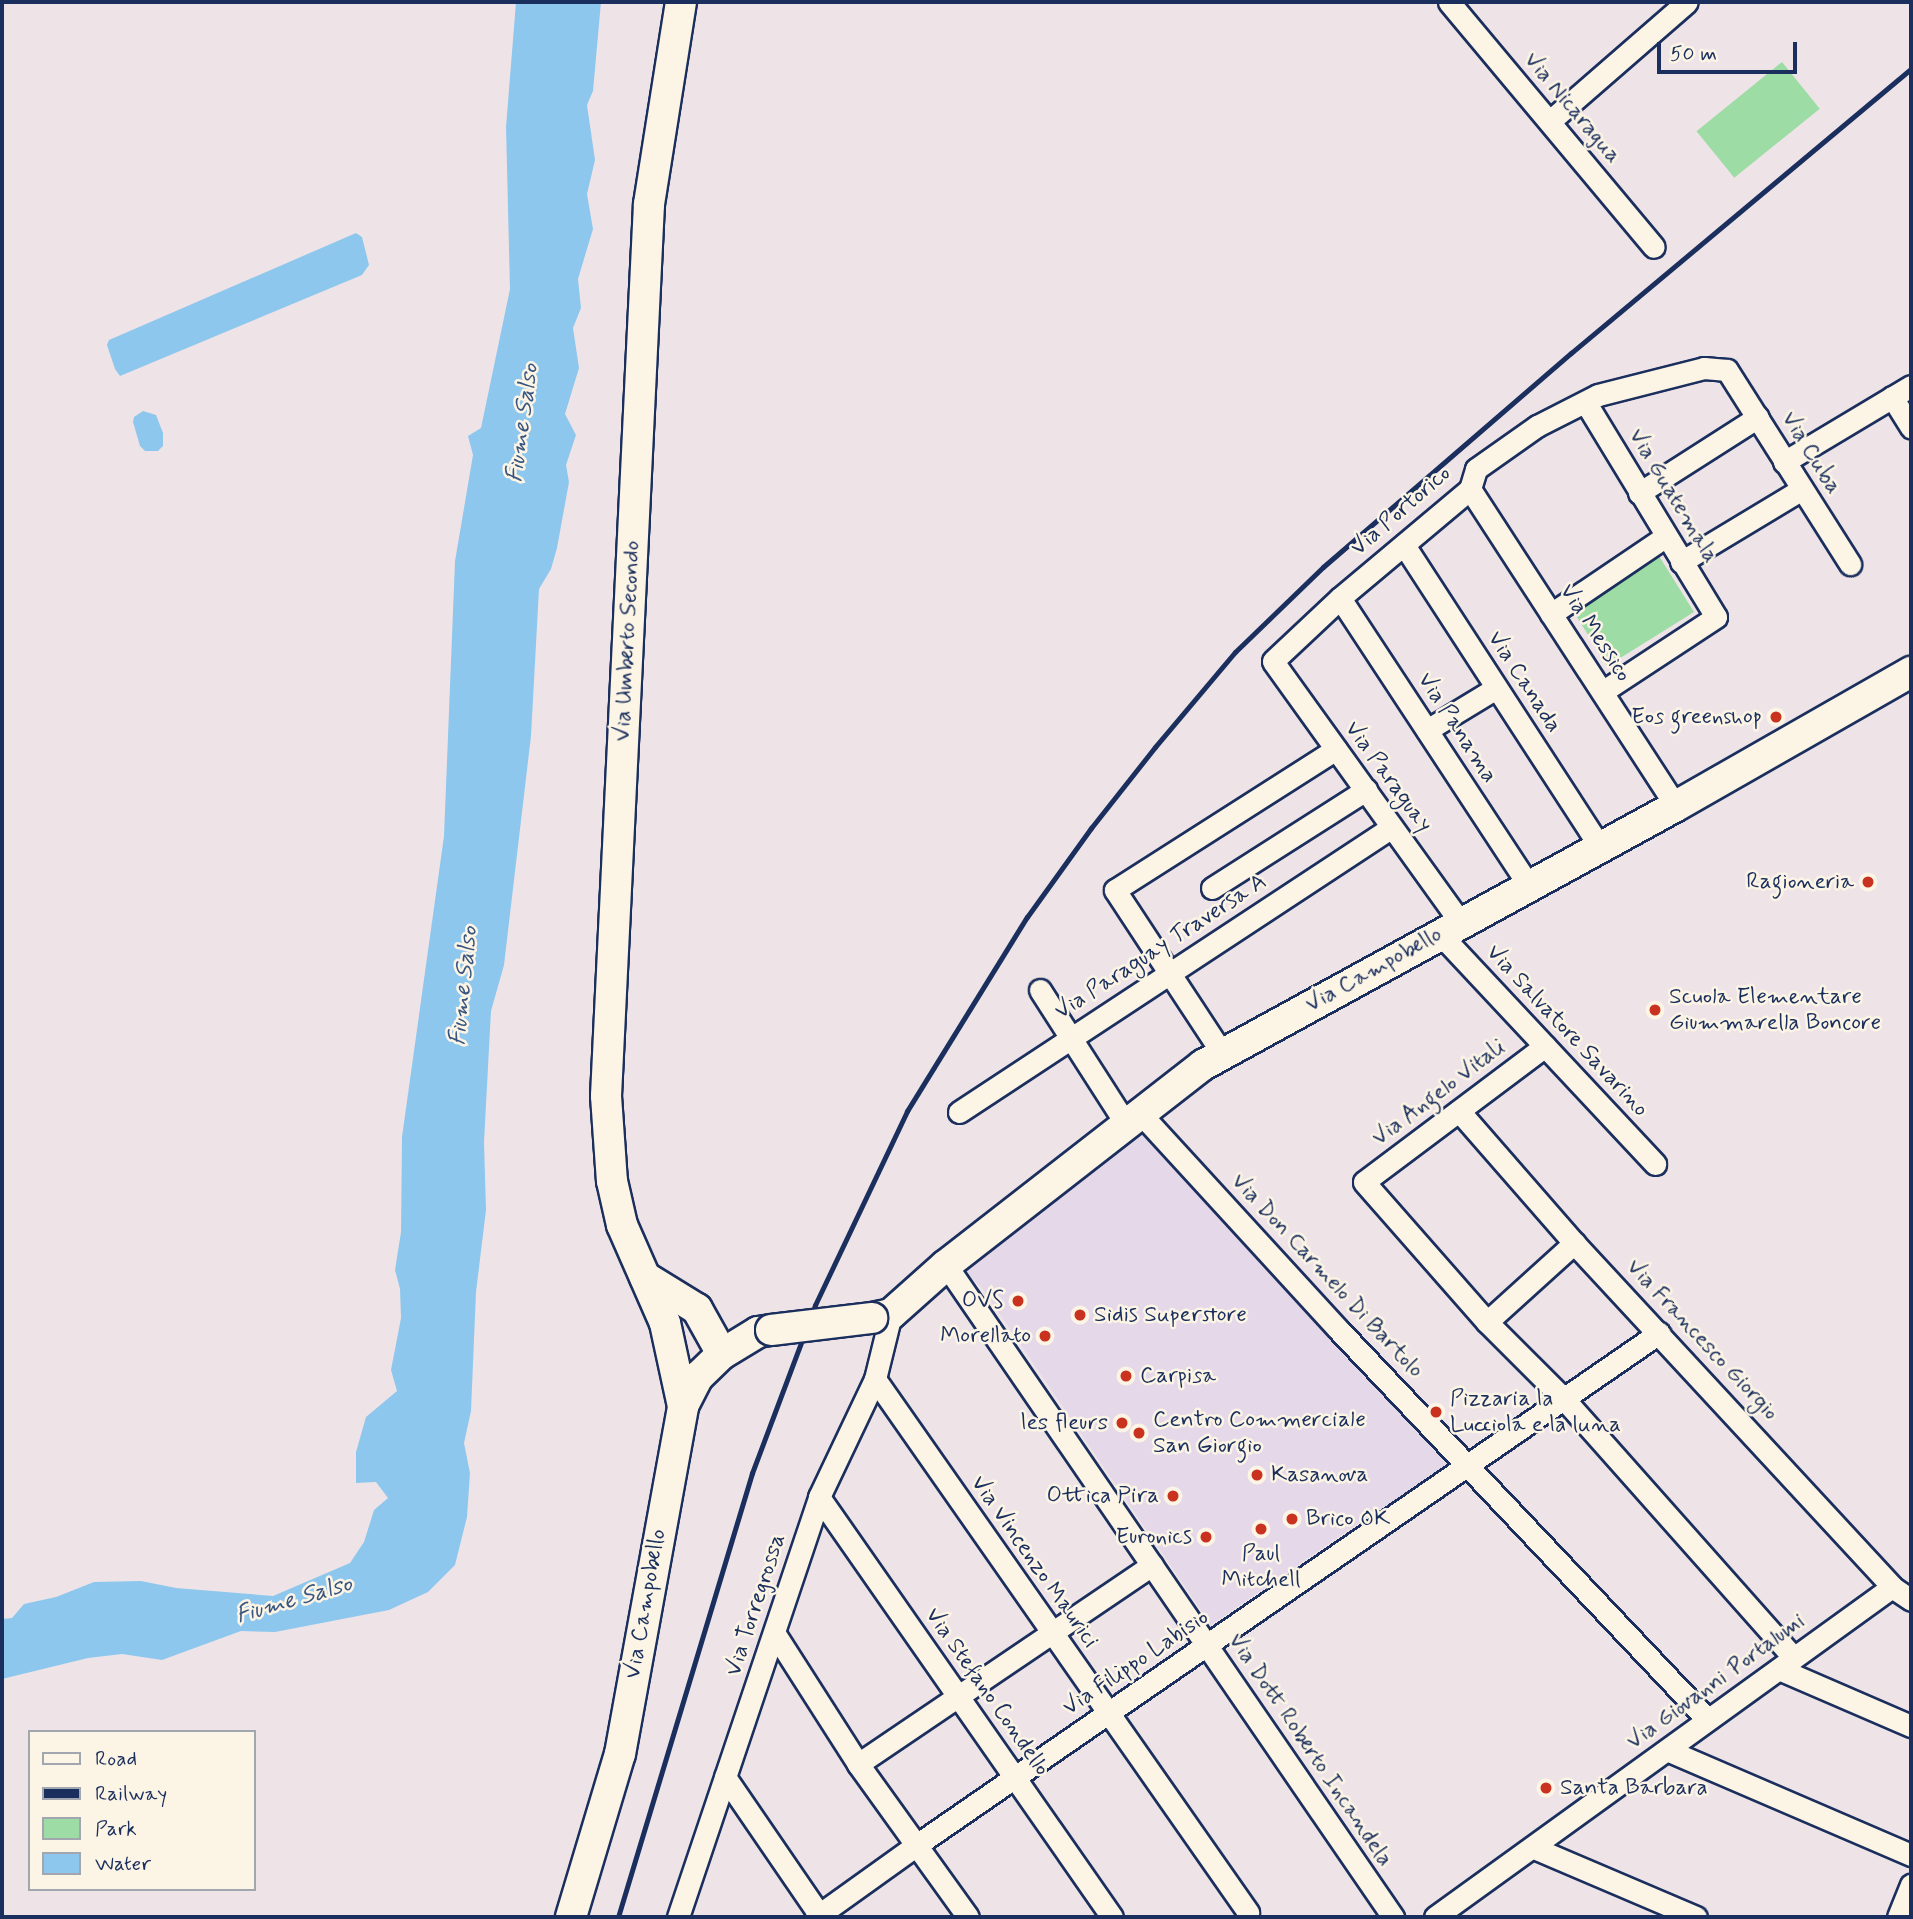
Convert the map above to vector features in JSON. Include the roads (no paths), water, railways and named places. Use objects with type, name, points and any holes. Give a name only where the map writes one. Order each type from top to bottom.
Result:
[{"type":"main road","name":"Via Umberto Secondo","points":[[681,2],[649,204],[607,1096],[612,1181],[622,1225],[665,1323],[682,1406]]},
{"type":"main road","name":"Via Campobello","points":[[882,1316],[1133,1118],[1222,1053],[1676,806],[1911,672]]},
{"type":"main road","points":[[645,1277],[697,1309],[765,1331],[882,1316]]},
{"type":"main road","points":[[697,1309],[722,1354]]},
{"type":"main road","points":[[665,1323],[687,1343],[722,1354]]},
{"type":"main road","name":"Via Campobello","points":[[571,1917],[620,1754],[682,1406],[698,1377],[722,1354],[765,1331]]},
{"type":"street","name":"Via Nicaragua","points":[[1449,2],[1654,247]]},
{"type":"street","points":[[1550,121],[1688,2]]},
{"type":"street","name":"Via Portorico","points":[[1273,661],[1340,598],[1470,489],[1476,469],[1536,426],[1598,396],[1704,368],[1727,370]]},
{"type":"street","name":"Via Cuba","points":[[1727,370],[1850,564]]},
{"type":"street","points":[[1784,462],[1911,386]]},
{"type":"street","points":[[1892,397],[1911,427]]},
{"type":"street","name":"Via Guatemala","points":[[1586,403],[1716,617],[1602,692]]},
{"type":"street","points":[[1639,493],[1758,417]]},
{"type":"street","name":"Via Messico","points":[[1470,489],[1676,806]]},
{"type":"street","points":[[1681,562],[1802,489]]},
{"type":"street","points":[[1551,614],[1666,536]]},
{"type":"street","name":"Via Canada","points":[[1404,545],[1600,847]]},
{"type":"street","name":"Via Panama","points":[[1340,598],[1529,886]]},
{"type":"street","name":"Via Paraguay","points":[[1273,661],[1392,827],[1451,928]]},
{"type":"street","points":[[1427,730],[1496,688]]},
{"type":"street","points":[[1222,1053],[1115,890],[1336,748]]},
{"type":"street","points":[[1212,888],[1366,790]]},
{"type":"street","name":"Via Paraguay Traversa A","points":[[959,1112],[1392,827]]},
{"type":"street","name":"Via Salvatore Savarino","points":[[1451,928],[1545,1046],[1655,1164]]},
{"type":"street","name":"Via Don Carmelo Di Bartolo","points":[[1040,990],[1071,1038],[1133,1118],[1468,1464],[1707,1719]]},
{"type":"street","name":"Via Angelo Vitali","points":[[1487,1322],[1364,1182],[1545,1046]]},
{"type":"street","name":"Via Francesco Giorgio","points":[[1459,1111],[1574,1242],[1892,1587],[1911,1600]]},
{"type":"street","points":[[1574,1242],[1487,1322],[1564,1399],[1787,1663],[1911,1726]]},
{"type":"street","name":"Via Dott Roberto Incandela","points":[[946,1265],[1393,1917]]},
{"type":"street","name":"Via Torregrossa","points":[[678,1917],[819,1497],[875,1379],[882,1316]]},
{"type":"street","name":"Via Filippo Labisio","points":[[819,1916],[915,1846],[1659,1333]]},
{"type":"street","name":"Via Vincenzo Maurici","points":[[875,1379],[1248,1912]]},
{"type":"street","name":"Via Stefano Condello","points":[[819,1497],[1112,1917]]},
{"type":"street","points":[[858,1764],[1152,1565]]},
{"type":"street","name":"Via Giovanni Portalumi","points":[[1435,1917],[1892,1587]]},
{"type":"street","points":[[775,1634],[858,1764],[968,1917]]},
{"type":"street","points":[[1667,1750],[1911,1855]]},
{"type":"street","points":[[725,1777],[819,1916]]},
{"type":"street","points":[[1534,1848],[1696,1917]]},
{"type":"street","points":[[1898,1917],[1911,1885]]},
{"type":"water","name":"Fiume Salso","points":[[516,2],[601,2],[593,91],[587,105],[595,160],[587,194],[593,229],[578,279],[581,308],[573,328],[579,368],[565,414],[576,435],[566,465],[569,482],[557,548],[551,569],[539,589],[531,736],[504,965],[491,1011],[484,1142],[486,1210],[476,1292],[471,1411],[464,1443],[470,1473],[467,1517],[455,1565],[428,1592],[389,1610],[275,1632],[241,1631],[162,1660],[122,1654],[88,1658],[2,1679],[2,1619],[12,1618],[24,1604],[56,1597],[94,1582],[141,1581],[176,1588],[273,1596],[350,1563],[364,1542],[374,1510],[388,1498],[376,1482],[356,1483],[356,1452],[366,1417],[397,1391],[391,1370],[401,1318],[400,1289],[395,1270],[401,1232],[402,1137],[444,836],[455,561],[473,455],[468,436],[481,428],[510,289],[506,127]]},
{"type":"water","points":[[356,233],[362,237],[369,265],[362,275],[120,376],[115,369],[107,345],[109,340]]},
{"type":"water","points":[[143,411],[156,415],[163,433],[163,446],[158,451],[145,451],[140,446],[133,422],[134,417]]},
{"type":"railway","points":[[618,1917],[752,1473],[815,1305],[907,1111],[1027,917],[1091,828],[1235,652],[1323,567],[1571,353],[1911,69]]},
{"type":"place","name":"Eos greenshop","points":[[1776,717]]},
{"type":"place","name":"Ragioneria","points":[[1868,882]]},
{"type":"place","name":"Scuola Elementare Giummarella Boncore","points":[[1655,1010]]},
{"type":"place","name":"OVS","points":[[1018,1301]]},
{"type":"place","name":"Sidis Superstore","points":[[1080,1315]]},
{"type":"place","name":"Morellato","points":[[1045,1336]]},
{"type":"place","name":"Carpisa","points":[[1126,1376]]},
{"type":"place","name":"Pizzaria la Lucciola e la luna","points":[[1436,1412]]},
{"type":"place","name":"les fleurs","points":[[1122,1423]]},
{"type":"place","name":"Centro Commerciale San Giorgio","points":[[1139,1433]]},
{"type":"place","name":"Kasanova","points":[[1257,1475]]},
{"type":"place","name":"Ottica Pira","points":[[1173,1496]]},
{"type":"place","name":"Brico OK","points":[[1292,1519]]},
{"type":"place","name":"Paul Mitchell","points":[[1261,1529]]},
{"type":"place","name":"Euronics","points":[[1206,1537]]},
{"type":"place","name":"Santa Barbara","points":[[1546,1788]]}]
